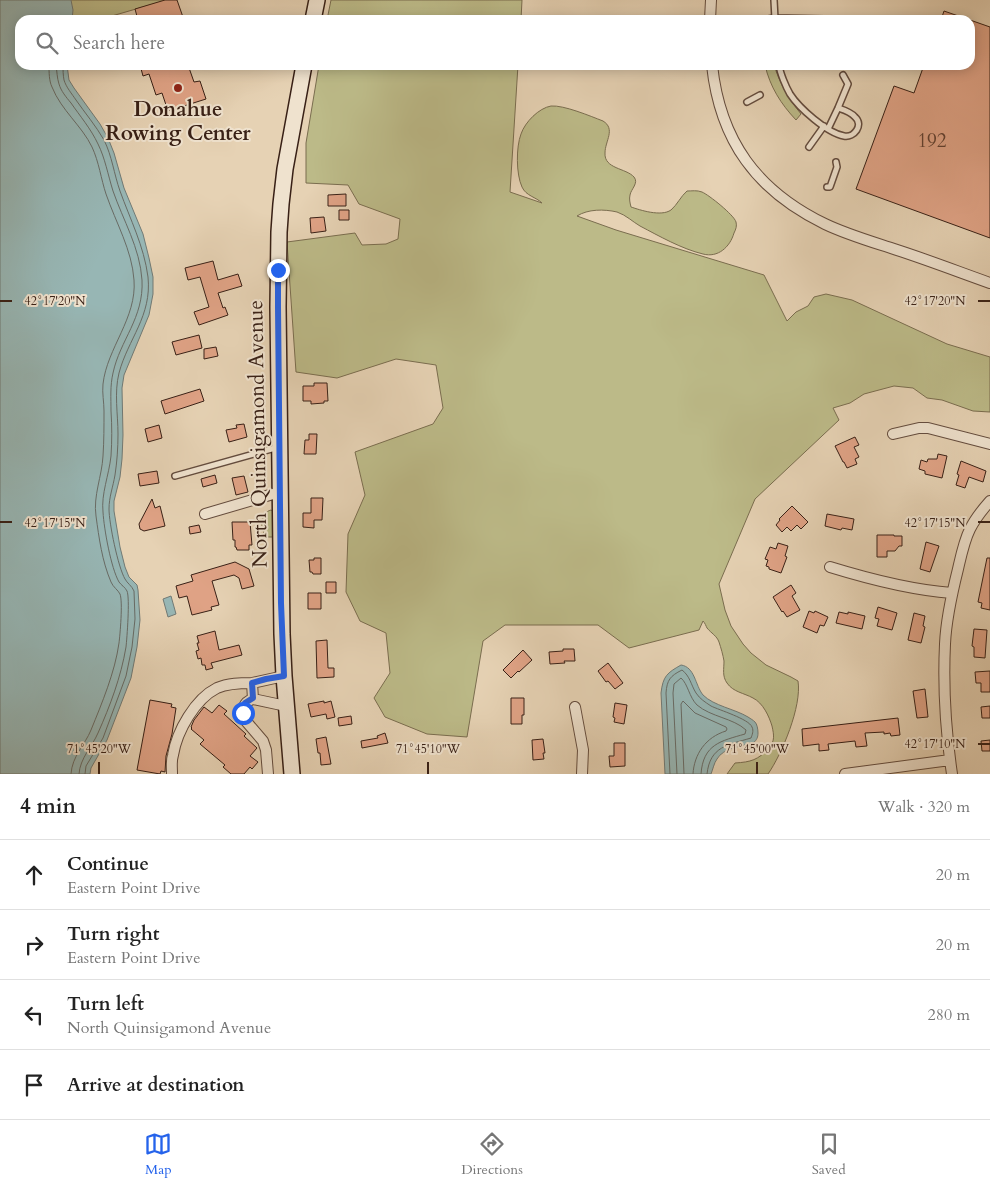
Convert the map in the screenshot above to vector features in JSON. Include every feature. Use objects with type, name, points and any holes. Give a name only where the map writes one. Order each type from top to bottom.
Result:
[{"type":"main road","points":[[314,15],[317,0]]},
{"type":"main road","name":"North Quinsigamond Avenue","points":[[292,774],[281,611],[278,300],[280,222],[285,170],[303,70]]},
{"type":"street","points":[[710,15],[711,0]]},
{"type":"street","points":[[713,70],[720,108],[732,139],[740,154],[752,169],[779,196],[810,216],[850,234],[990,283]]},
{"type":"street","points":[[893,434],[919,428],[928,428],[990,444]]},
{"type":"street","points":[[205,514],[280,492]]},
{"type":"street","points":[[952,774],[945,679],[945,643],[952,594],[962,554],[970,530],[981,511],[990,501]]},
{"type":"street","points":[[830,567],[852,574],[952,594]]},
{"type":"street","points":[[172,774],[172,760],[185,722],[195,708],[209,694],[228,684],[252,683],[284,676]]},
{"type":"street","points":[[252,683],[253,698]]},
{"type":"street","points":[[265,772],[266,750],[263,741],[243,717],[244,705],[253,698],[286,706]]},
{"type":"street","points":[[575,707],[583,750],[582,774]]},
{"type":"street","points":[[845,774],[950,760]]},
{"type":"lane","points":[[774,0],[775,15]]},
{"type":"lane","points":[[779,70],[790,94],[813,120],[835,133],[845,137],[851,136],[858,128],[857,118],[838,108]]},
{"type":"lane","points":[[809,147],[826,128],[838,108],[848,84],[843,74]]},
{"type":"lane","points":[[747,102],[760,95]]},
{"type":"lane","points":[[827,188],[830,187],[835,174],[836,162]]},
{"type":"lane","points":[[175,476],[279,447]]},
{"type":"shaded area","points":[[70,0],[167,0],[115,15],[70,15]]},
{"type":"shaded area","points":[[331,0],[522,0],[521,15],[328,15]]},
{"type":"shaded area","points":[[318,70],[518,70],[510,192],[542,203],[526,192],[520,182],[517,160],[521,134],[533,116],[546,107],[556,106],[577,111],[607,124],[609,136],[605,153],[608,162],[630,174],[635,179],[630,196],[631,207],[651,212],[667,212],[673,208],[687,191],[698,191],[710,197],[726,210],[736,222],[736,226],[730,243],[718,253],[708,255],[671,242],[617,212],[596,210],[577,216],[616,230],[764,275],[787,321],[796,312],[808,306],[814,297],[826,294],[852,300],[947,344],[990,357],[990,412],[973,411],[942,400],[927,398],[913,388],[894,386],[864,394],[850,403],[833,408],[839,420],[755,499],[719,584],[731,626],[743,644],[766,665],[798,681],[797,703],[790,729],[779,755],[768,774],[727,774],[735,763],[754,760],[765,752],[774,738],[772,726],[763,706],[753,698],[729,686],[725,680],[724,661],[719,642],[703,621],[699,630],[629,648],[598,625],[505,625],[483,641],[467,737],[427,734],[385,717],[374,698],[390,673],[386,633],[360,621],[346,592],[348,534],[365,495],[355,452],[433,424],[443,408],[436,365],[396,359],[337,378],[296,372],[287,242],[355,233],[362,245],[386,244],[398,239],[400,219],[359,204],[348,185],[306,183],[306,143]]},
{"type":"shaded area","points":[[767,70],[776,70],[785,91],[801,114],[796,120],[777,95]]},
{"type":"shaded area","points":[[271,510],[274,512],[274,537],[268,537],[263,531],[262,520],[265,514]]},
{"type":"water","points":[[0,0],[71,0],[72,15],[15,15],[15,70],[68,70],[69,80],[108,138],[124,188],[143,234],[149,258],[153,277],[153,294],[149,315],[124,375],[122,388],[122,459],[114,501],[120,547],[125,567],[129,577],[137,585],[140,620],[131,678],[107,740],[91,768],[90,774],[0,774]]},
{"type":"water","points":[[171,596],[176,614],[168,617],[163,599]]},
{"type":"water","points":[[681,665],[686,666],[692,673],[703,695],[719,705],[748,717],[755,722],[757,727],[758,736],[756,740],[753,743],[733,748],[720,755],[711,774],[665,774],[661,693],[666,676]]},
{"type":"building","points":[[165,0],[177,0],[182,15],[137,15],[135,9]]},
{"type":"building","points":[[944,11],[956,15],[943,15]]},
{"type":"building","points":[[975,22],[990,27],[990,238],[856,189],[894,86],[914,93],[922,70],[975,70]]},
{"type":"building","name":"Donahue Rowing Center","points":[[141,70],[190,70],[194,82],[200,81],[206,99],[168,111],[162,93],[156,95],[149,74],[143,76]]},
{"type":"building","points":[[346,194],[346,206],[328,206],[328,195]]},
{"type":"building","points":[[339,210],[349,210],[349,220],[339,220]]},
{"type":"building","points":[[324,217],[326,231],[311,233],[310,218]]},
{"type":"building","points":[[213,261],[218,280],[238,274],[242,286],[218,293],[223,308],[225,307],[228,315],[199,325],[194,312],[209,307],[200,277],[188,280],[185,268]]},
{"type":"building","points":[[199,335],[202,348],[176,355],[172,342]]},
{"type":"building","points":[[216,347],[218,356],[204,359],[204,349]]},
{"type":"building","points":[[314,383],[327,383],[328,401],[311,404],[311,401],[303,401],[303,386],[314,386]]},
{"type":"building","points":[[200,389],[204,401],[165,414],[161,401]]},
{"type":"building","points":[[244,424],[247,437],[229,442],[226,430],[237,428],[236,425]]},
{"type":"building","points":[[159,425],[162,438],[148,442],[145,429]]},
{"type":"building","points":[[309,434],[317,434],[316,454],[304,454],[305,440],[309,440]]},
{"type":"building","points":[[855,437],[859,445],[854,447],[859,457],[855,459],[857,464],[847,468],[835,446]]},
{"type":"building","points":[[938,454],[947,456],[942,478],[925,474],[925,471],[919,469],[921,460],[927,462],[928,459],[937,459]]},
{"type":"building","points":[[961,461],[986,471],[983,482],[969,477],[965,488],[956,485]]},
{"type":"building","points":[[157,471],[159,483],[140,486],[138,474]]},
{"type":"building","points":[[215,475],[217,483],[203,487],[201,479]]},
{"type":"building","points":[[244,476],[248,492],[236,495],[232,478]]},
{"type":"building","points":[[311,498],[323,498],[322,520],[314,520],[314,528],[303,527],[303,513],[311,513]]},
{"type":"building","points":[[152,499],[155,508],[160,506],[165,526],[144,531],[140,529],[139,524]]},
{"type":"building","points":[[792,506],[808,522],[801,529],[797,525],[791,531],[787,527],[782,532],[776,525],[779,519]]},
{"type":"building","points":[[827,514],[854,519],[852,530],[842,528],[841,530],[825,526]]},
{"type":"building","points":[[232,522],[250,522],[252,545],[249,545],[249,550],[237,550],[235,547]]},
{"type":"building","points":[[199,525],[201,532],[190,534],[189,527]]},
{"type":"building","points":[[877,535],[902,536],[902,546],[899,546],[895,551],[887,551],[887,557],[877,557]]},
{"type":"building","points":[[926,542],[939,546],[930,572],[920,569]]},
{"type":"building","points":[[778,543],[788,546],[785,556],[787,557],[781,573],[769,569],[766,566],[768,560],[765,559],[770,547],[776,549]]},
{"type":"building","points":[[314,558],[321,558],[321,574],[310,572],[309,560],[314,560]]},
{"type":"building","points":[[987,558],[990,558],[990,610],[981,608],[982,603],[978,602]]},
{"type":"building","points":[[235,562],[249,569],[254,586],[242,589],[239,578],[234,575],[212,581],[219,605],[211,607],[212,610],[192,615],[187,596],[179,598],[176,586],[193,581],[191,575]]},
{"type":"building","points":[[326,582],[336,582],[336,593],[326,593]]},
{"type":"building","points":[[791,585],[796,593],[792,596],[800,610],[787,617],[773,597]]},
{"type":"building","points":[[308,593],[321,593],[321,609],[308,609]]},
{"type":"building","points":[[878,607],[897,613],[892,630],[877,626],[879,619],[875,618]]},
{"type":"building","points":[[809,611],[814,613],[815,611],[828,617],[824,626],[820,625],[817,633],[803,627]]},
{"type":"building","points":[[839,612],[865,616],[862,629],[836,623]]},
{"type":"building","points":[[914,613],[925,616],[923,626],[925,627],[921,643],[908,640]]},
{"type":"building","points":[[974,629],[987,630],[985,658],[974,657],[974,647],[972,646]]},
{"type":"building","points":[[215,631],[219,650],[239,645],[242,655],[211,663],[213,668],[206,670],[205,665],[202,665],[201,658],[198,659],[196,651],[199,650],[197,643],[199,643],[197,636]]},
{"type":"building","points":[[327,640],[328,668],[334,668],[334,677],[317,678],[316,641]]},
{"type":"building","points":[[563,649],[574,649],[575,661],[550,664],[549,652],[563,651]]},
{"type":"building","points":[[523,650],[532,660],[511,678],[503,670]]},
{"type":"building","points":[[608,663],[623,683],[615,689],[608,681],[606,682],[598,671]]},
{"type":"building","points":[[990,671],[990,692],[981,692],[981,683],[976,683],[975,672]]},
{"type":"building","points":[[925,689],[928,717],[917,718],[913,691]]},
{"type":"building","points":[[511,698],[524,698],[522,724],[511,724]]},
{"type":"building","points":[[150,700],[172,704],[171,707],[176,708],[166,756],[165,772],[161,771],[160,774],[137,770]]},
{"type":"building","points":[[324,701],[324,703],[331,701],[335,717],[327,719],[326,714],[311,717],[308,704]]},
{"type":"building","points":[[615,703],[627,705],[624,724],[614,722]]},
{"type":"building","points":[[219,705],[227,711],[224,714],[246,734],[244,736],[257,748],[250,756],[258,762],[244,774],[231,774],[223,767],[225,765],[200,744],[204,740],[191,729],[194,720],[204,707],[212,713]]},
{"type":"building","points":[[990,706],[990,718],[982,718],[981,707]]},
{"type":"building","points":[[351,716],[352,724],[339,726],[338,718]]},
{"type":"building","points":[[898,718],[900,735],[891,736],[890,733],[884,734],[884,732],[865,733],[867,746],[856,747],[855,741],[828,744],[829,750],[819,751],[819,744],[803,746],[802,729]]},
{"type":"building","points":[[385,733],[388,743],[362,748],[361,741],[378,738],[377,736]]},
{"type":"building","points":[[326,737],[331,764],[321,765],[316,739]]},
{"type":"building","points":[[543,739],[544,759],[533,760],[532,740]]},
{"type":"building","points":[[990,740],[990,751],[982,751],[981,741]]},
{"type":"building","points":[[614,743],[625,743],[625,766],[610,767],[609,756],[614,756]]},
{"type":"place","name":"Donahue Rowing Center","points":[[178,88]]},
{"type":"route","points":[[243,713],[245,703],[253,698],[252,683],[284,676],[280,577],[278,270]]}]
